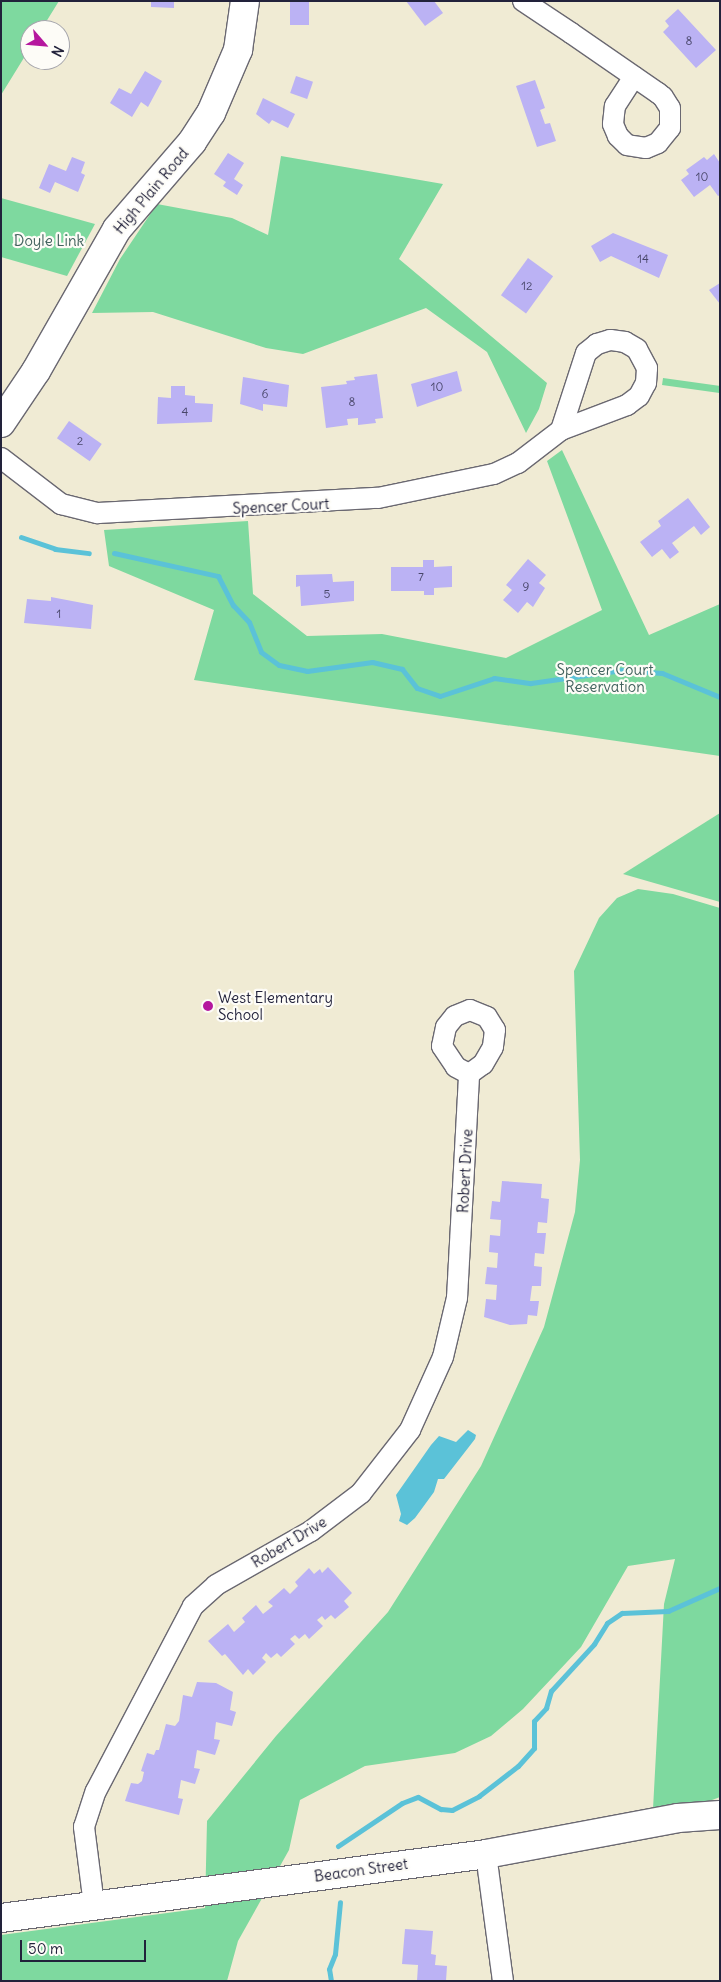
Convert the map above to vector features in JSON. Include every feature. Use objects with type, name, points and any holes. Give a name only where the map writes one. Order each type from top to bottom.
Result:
[{"type":"main road","name":"High Plain Road","points":[[1,423],[36,371],[117,229],[192,142],[211,113],[238,50],[245,1]]},
{"type":"main road","name":"Beacon Street","points":[[1,1918],[486,1854],[714,1812]]},
{"type":"street","points":[[523,1],[634,77]]},
{"type":"street","name":"Spencer Court","points":[[1,458],[61,504],[84,512],[115,515],[350,502],[388,497],[506,470],[561,430],[627,405],[639,396],[647,375],[645,361],[637,349],[625,342],[610,340],[597,344],[586,353],[561,430]]},
{"type":"street","name":"Robert Drive","points":[[94,1905],[84,1828],[96,1791],[193,1606],[216,1585],[311,1531],[361,1493],[410,1430],[440,1365],[457,1298],[469,1074]]},
{"type":"street","points":[[486,1854],[503,1981]]},
{"type":"green space","points":[[1,1],[59,1],[47,20],[20,20],[20,64],[1,95]]},
{"type":"green space","points":[[281,156],[443,184],[399,259],[547,383],[539,409],[526,433],[487,352],[426,308],[303,354],[266,348],[153,312],[92,313],[120,259],[157,204],[232,218],[268,235]]},
{"type":"green space","name":"Doyle Link","points":[[1,198],[95,224],[67,276],[1,257]]},
{"type":"green space","points":[[663,378],[720,386],[719,393],[662,385]]},
{"type":"green space","name":"Spencer Court Reservation","points":[[562,450],[649,635],[720,604],[720,756],[194,680],[214,610],[109,566],[104,530],[248,521],[253,594],[307,636],[382,634],[506,658],[602,610],[547,461]]},
{"type":"green space","points":[[720,813],[720,902],[623,874]]},
{"type":"green space","points":[[638,889],[673,894],[720,908],[720,1797],[691,1808],[653,1809],[664,1604],[675,1559],[628,1566],[581,1647],[523,1709],[491,1736],[455,1753],[365,1766],[300,1800],[289,1850],[238,1941],[227,1981],[1,1981],[1,1935],[205,1908],[207,1821],[276,1736],[388,1612],[481,1466],[544,1327],[575,1212],[580,1160],[574,971],[599,918],[617,898]]},
{"type":"water","points":[[468,1430],[476,1435],[475,1439],[444,1479],[438,1479],[434,1492],[415,1518],[407,1525],[399,1521],[401,1514],[396,1495],[431,1445],[439,1436],[456,1442]]},
{"type":"building","points":[[151,1],[174,1],[174,8],[151,7]]},
{"type":"building","points":[[290,1],[309,1],[309,25],[290,25]]},
{"type":"building","points":[[406,1],[434,1],[443,13],[425,26]]},
{"type":"building","points":[[678,9],[716,50],[696,68],[663,32],[669,26],[665,21]]},
{"type":"building","points":[[145,71],[162,81],[148,107],[141,102],[132,117],[110,103],[119,88],[131,94]]},
{"type":"building","points":[[296,76],[313,82],[307,99],[290,93]]},
{"type":"building","points":[[535,80],[545,108],[540,110],[545,124],[550,123],[556,141],[537,147],[516,86]]},
{"type":"building","points":[[263,98],[295,114],[288,128],[272,120],[269,124],[256,114]]},
{"type":"building","points":[[228,153],[244,163],[234,179],[243,185],[237,195],[223,186],[226,182],[214,174]]},
{"type":"building","points":[[714,154],[720,163],[720,195],[718,196],[710,185],[694,197],[681,180],[689,174],[686,170],[704,157],[707,160]]},
{"type":"building","points":[[72,157],[85,162],[81,173],[85,175],[78,192],[55,182],[50,193],[39,188],[49,164],[66,171]]},
{"type":"building","points":[[613,233],[668,255],[659,278],[611,256],[600,262],[591,246]]},
{"type":"building","points":[[528,258],[553,276],[526,313],[501,295]]},
{"type":"building","points":[[720,283],[720,304],[709,290]]},
{"type":"building","points":[[457,371],[462,391],[417,407],[411,384]]},
{"type":"building","points":[[377,374],[383,418],[375,419],[376,423],[358,425],[358,418],[347,419],[348,425],[326,428],[321,387],[347,384],[346,381],[355,380],[354,377]]},
{"type":"building","points":[[243,377],[289,385],[287,407],[263,404],[263,411],[240,404]]},
{"type":"building","points":[[171,386],[185,386],[185,395],[195,396],[195,403],[213,404],[212,422],[157,424],[158,397],[171,398]]},
{"type":"building","points":[[69,421],[102,444],[90,461],[57,438]]},
{"type":"building","points":[[688,498],[710,527],[701,535],[694,526],[672,543],[679,552],[670,559],[662,549],[652,557],[640,542],[661,526],[658,521]]},
{"type":"building","points":[[528,559],[546,575],[539,583],[545,588],[533,607],[527,602],[518,613],[503,600],[512,590],[506,585]]},
{"type":"building","points":[[423,560],[434,560],[434,567],[452,566],[452,587],[434,588],[434,595],[424,595],[424,591],[391,591],[391,567],[423,567]]},
{"type":"building","points":[[332,574],[333,582],[354,581],[354,601],[301,606],[300,586],[296,587],[296,575]]},
{"type":"building","points":[[51,597],[93,605],[91,629],[24,623],[27,599],[51,601]]},
{"type":"building","points":[[502,1181],[542,1184],[541,1198],[549,1199],[547,1223],[538,1222],[537,1233],[546,1233],[544,1254],[535,1253],[534,1266],[542,1267],[541,1286],[532,1286],[530,1301],[539,1301],[537,1316],[528,1315],[527,1324],[510,1325],[484,1317],[486,1299],[496,1300],[497,1285],[485,1284],[487,1267],[497,1268],[498,1253],[489,1252],[490,1235],[500,1236],[501,1220],[490,1219],[492,1201],[500,1202]]},
{"type":"building","points":[[328,1567],[352,1593],[344,1601],[349,1607],[335,1619],[331,1615],[325,1620],[322,1616],[317,1620],[323,1626],[309,1639],[305,1634],[299,1639],[295,1635],[290,1639],[295,1644],[281,1657],[277,1653],[271,1658],[266,1653],[262,1658],[266,1662],[253,1675],[248,1669],[243,1675],[225,1654],[222,1656],[208,1641],[228,1624],[234,1632],[245,1622],[242,1618],[256,1605],[263,1614],[273,1606],[268,1602],[284,1588],[290,1594],[298,1586],[295,1582],[309,1568],[314,1574],[320,1569],[322,1573]]},
{"type":"building","points":[[197,1682],[216,1683],[233,1692],[230,1710],[236,1712],[232,1726],[216,1722],[214,1739],[220,1740],[215,1755],[197,1750],[194,1768],[200,1769],[195,1784],[181,1780],[178,1798],[183,1799],[179,1815],[125,1801],[131,1783],[138,1784],[142,1781],[144,1772],[141,1771],[147,1753],[154,1755],[156,1750],[159,1750],[166,1724],[175,1726],[179,1721],[183,1695],[192,1697]]},
{"type":"building","points":[[405,1929],[433,1931],[431,1954],[436,1955],[435,1965],[447,1966],[446,1981],[417,1981],[418,1965],[402,1964]]},
{"type":"waterway","points":[[21,537],[55,549],[89,553]]},
{"type":"waterway","points":[[114,553],[218,576],[233,605],[249,622],[261,652],[279,665],[307,671],[372,662],[402,669],[417,688],[440,696],[494,678],[531,683],[622,670],[662,673],[720,697]]},
{"type":"waterway","points":[[338,1846],[402,1803],[418,1797],[441,1809],[452,1810],[479,1796],[518,1766],[534,1748],[534,1721],[546,1708],[551,1691],[594,1644],[607,1623],[622,1613],[668,1611],[720,1588]]},
{"type":"waterway","points":[[331,1981],[329,1969],[335,1954],[340,1902]]},
{"type":"place","name":"West Elementary School","points":[[208,1006]]}]
